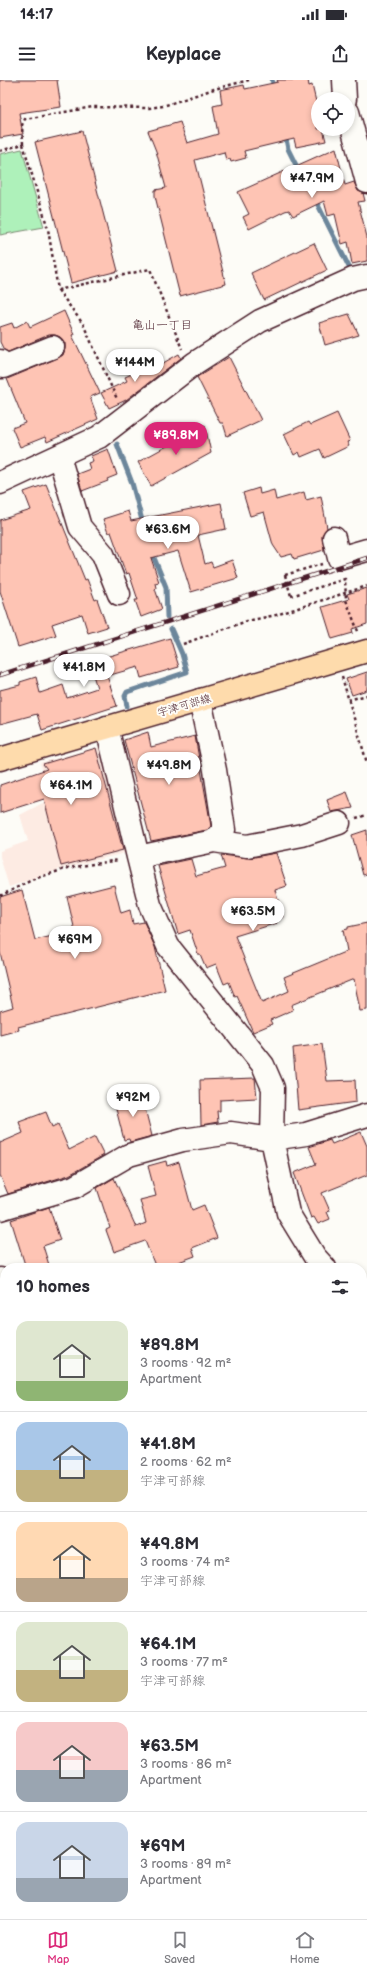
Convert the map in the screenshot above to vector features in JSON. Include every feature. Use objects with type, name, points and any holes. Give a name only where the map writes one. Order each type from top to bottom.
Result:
[{"type":"main road","name":"宇津可部線","points":[[0,759],[337,661],[366,651]]},
{"type":"street","points":[[344,80],[345,92]]},
{"type":"street","points":[[355,136],[367,182]]},
{"type":"street","points":[[0,483],[99,437],[190,368],[260,321],[353,279],[367,276]]},
{"type":"street","points":[[0,361],[3,367],[53,347]]},
{"type":"street","points":[[59,456],[80,527],[104,554],[119,594]]},
{"type":"street","points":[[339,558],[367,550]]},
{"type":"street","points":[[200,700],[215,770],[224,830],[214,842]]},
{"type":"street","points":[[107,727],[150,905],[168,946],[264,1065],[273,1088],[272,1139],[288,1213],[315,1257],[320,1263]]},
{"type":"street","points":[[138,857],[214,842],[247,846],[302,835],[339,823]]},
{"type":"street","points":[[0,1209],[74,1187],[129,1155],[183,1140],[231,1133],[272,1139],[306,1134],[367,1116]]},
{"type":"path","points":[[125,418],[83,324],[58,290],[48,229],[23,144],[22,125],[25,119],[93,107],[149,108],[163,106],[214,89],[249,80]]},
{"type":"path","points":[[0,151],[23,144]]},
{"type":"path","points":[[58,290],[150,269],[190,368]]},
{"type":"path","points":[[339,558],[291,596],[284,575],[339,558]]},
{"type":"path","points":[[339,558],[346,600],[366,651]]},
{"type":"path","points":[[182,644],[247,621],[276,615],[367,586]]},
{"type":"path","points":[[337,661],[367,763]]},
{"type":"path","points":[[348,700],[367,695]]},
{"type":"path","points":[[0,896],[34,879],[68,868],[138,857]]},
{"type":"shaded area","points":[[104,746],[125,853],[63,868],[9,887],[0,857],[0,851],[28,841],[20,815],[58,795],[46,780],[40,763]]},
{"type":"green space","points":[[22,149],[44,227],[0,235],[0,154]]},
{"type":"building","points":[[0,80],[57,80],[61,107],[19,113],[23,134],[0,138]]},
{"type":"building","points":[[277,80],[308,80],[309,86],[312,85],[314,92],[311,92],[311,136],[325,136],[326,141],[296,147],[294,139],[244,151],[246,158],[231,162],[230,159],[226,160],[224,152],[195,160],[226,284],[180,296],[155,196],[155,190],[166,188],[156,151],[148,131],[180,122],[187,143],[218,134],[213,106],[222,104],[220,90],[244,85],[245,89],[278,82]]},
{"type":"building","points":[[82,131],[118,271],[71,283],[35,142]]},
{"type":"building","points":[[336,148],[345,185],[354,182],[358,191],[363,193],[365,201],[358,202],[367,237],[367,261],[352,264],[348,242],[342,244],[335,214],[328,216],[324,201],[293,216],[289,210],[285,211],[249,229],[243,217],[249,214],[238,192]]},
{"type":"building","points":[[314,243],[327,270],[264,300],[251,273]]},
{"type":"building","points":[[64,311],[74,334],[72,335],[100,393],[90,397],[98,419],[47,442],[45,437],[20,447],[12,428],[25,423],[7,379],[63,355],[65,343],[60,337],[49,335],[8,352],[4,350],[0,342],[0,327],[12,323],[14,328],[27,321],[30,327]]},
{"type":"building","points":[[349,314],[359,335],[325,345],[319,323]]},
{"type":"building","points":[[179,354],[181,358],[126,400],[109,408],[101,393],[127,381],[125,377],[147,367],[149,371]]},
{"type":"building","points":[[229,357],[261,420],[227,436],[223,423],[220,423],[197,377]]},
{"type":"building","points":[[337,413],[350,441],[347,442],[349,446],[324,458],[320,449],[301,457],[299,452],[294,455],[284,434],[308,422],[310,425]]},
{"type":"building","points":[[205,425],[211,453],[151,486],[138,462]]},
{"type":"building","points":[[108,449],[117,475],[107,479],[108,481],[82,491],[77,474],[90,469],[88,463],[93,461],[91,456]]},
{"type":"building","points":[[46,484],[85,580],[87,579],[95,600],[97,599],[107,627],[88,633],[82,614],[52,624],[56,635],[18,647],[0,591],[0,520],[31,510],[24,492]]},
{"type":"building","points":[[259,488],[260,494],[274,490],[276,500],[304,492],[306,500],[321,496],[327,528],[322,535],[324,550],[294,559],[292,554],[281,557],[273,545],[264,512],[250,516],[243,493]]},
{"type":"building","points":[[221,503],[226,529],[198,535],[205,564],[211,562],[213,567],[232,560],[238,578],[191,592],[178,551],[151,558],[159,582],[155,583],[155,589],[162,609],[141,617],[135,600],[138,600],[129,573],[126,574],[111,532],[108,533],[103,519],[128,511],[131,521]]},
{"type":"building","points":[[367,588],[367,624],[352,629],[353,633],[332,639],[322,607],[349,599],[347,594]]},
{"type":"building","points":[[170,638],[179,667],[141,678],[138,667],[107,676],[117,706],[42,730],[37,714],[0,724],[0,690],[20,685],[20,682],[36,677],[40,693],[63,685],[67,698],[97,688],[89,662]]},
{"type":"building","points":[[367,672],[367,690],[352,695],[346,679]]},
{"type":"building","points":[[148,732],[151,747],[195,736],[211,826],[207,830],[151,841],[124,740]]},
{"type":"building","points":[[96,748],[123,850],[61,866],[44,799],[0,813],[0,785],[47,769],[43,764]]},
{"type":"building","points":[[347,792],[353,808],[331,812],[327,800]]},
{"type":"building","points":[[367,830],[367,874],[363,875],[352,835]]},
{"type":"building","points":[[276,853],[287,886],[275,890],[283,917],[275,919],[277,923],[235,936],[262,1003],[289,991],[284,977],[347,951],[343,930],[348,929],[348,927],[367,923],[367,1010],[360,1011],[354,979],[291,1005],[293,1010],[270,1020],[272,1024],[253,1032],[237,996],[235,997],[229,982],[224,984],[216,964],[206,968],[200,954],[198,954],[190,930],[178,934],[158,866],[191,859],[196,876],[225,868],[221,855],[249,858]]},
{"type":"building","points":[[114,885],[121,913],[130,910],[133,924],[144,922],[155,947],[165,990],[18,1027],[19,1030],[0,1035],[0,1011],[13,1007],[0,952],[0,897],[22,890],[35,940],[75,931],[67,897]]},
{"type":"building","points":[[322,1044],[327,1081],[355,1080],[356,1102],[298,1110],[293,1048]]},
{"type":"building","points":[[255,1078],[257,1098],[220,1100],[220,1111],[217,1111],[218,1122],[201,1125],[200,1080]]},
{"type":"building","points":[[141,1093],[152,1136],[130,1142],[129,1139],[124,1140],[114,1101]]},
{"type":"building","points":[[46,1112],[52,1127],[58,1124],[69,1150],[95,1137],[104,1155],[69,1175],[8,1194],[0,1175],[0,1143],[23,1133],[19,1122]]},
{"type":"building","points":[[361,1132],[367,1146],[367,1175],[322,1193],[330,1211],[327,1212],[330,1219],[318,1224],[314,1217],[311,1218],[294,1173],[316,1164],[309,1147],[330,1140],[332,1144]]},
{"type":"building","points":[[166,1161],[167,1166],[179,1162],[192,1210],[204,1205],[217,1238],[192,1248],[195,1256],[176,1263],[154,1263],[145,1241],[114,1252],[106,1230],[110,1228],[97,1188],[114,1178],[136,1227],[146,1223],[140,1200],[156,1196],[148,1166]]},
{"type":"building","points":[[49,1207],[60,1240],[43,1246],[48,1263],[24,1263],[11,1220]]},
{"type":"waterway","points":[[272,80],[275,89]]},
{"type":"waterway","points":[[285,134],[288,149],[299,171]]},
{"type":"waterway","points":[[315,199],[352,273]]},
{"type":"waterway","points":[[117,444],[132,483],[143,524]]},
{"type":"waterway","points":[[152,553],[166,587],[167,617]]},
{"type":"waterway","points":[[127,706],[125,696],[127,692],[187,672],[182,654],[171,629]]},
{"type":"railway","points":[[0,675],[367,558]]},
{"type":"district","name":"亀山一丁目","points":[[162,325]]}]
